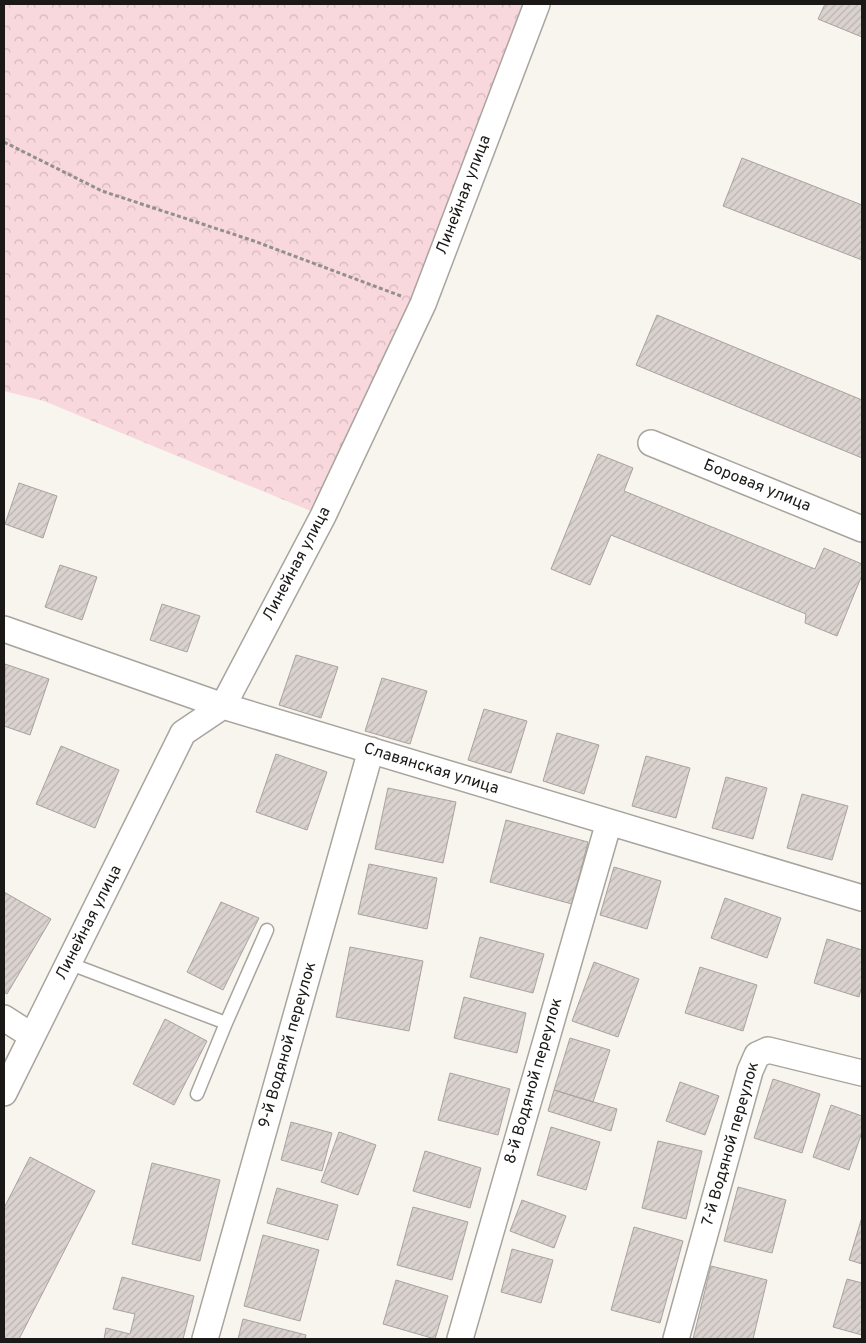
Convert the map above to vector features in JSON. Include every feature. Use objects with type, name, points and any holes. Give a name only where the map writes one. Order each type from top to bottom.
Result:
[{"type":"street","name":"Линейная улица","points":[[4,1093],[183,733],[223,706],[323,516],[423,304],[537,4]]},
{"type":"street","name":"Боровая улица","points":[[651,443],[862,530]]},
{"type":"street","name":"Славянская улица","points":[[4,629],[223,706],[862,898]]},
{"type":"street","name":"9-й Водяной переулок","points":[[204,1339],[371,750]]},
{"type":"street","name":"8-й Водяной переулок","points":[[460,1339],[609,822]]},
{"type":"street","points":[[4,1018],[32,1036]]},
{"type":"street","name":"7-й Водяной переулок","points":[[676,1339],[750,1071],[757,1055],[768,1050],[862,1073]]},
{"type":"lane","points":[[197,1094],[267,930]]},
{"type":"lane","points":[[68,963],[226,1023]]},
{"type":"path","points":[[4,142],[102,190],[254,241],[423,304]]},
{"type":"green space","points":[[4,4],[537,4],[323,516],[44,401],[4,391]]},
{"type":"building","points":[[825,4],[862,4],[862,37],[818,19]]},
{"type":"building","points":[[742,158],[862,205],[862,260],[723,206]]},
{"type":"building","points":[[657,315],[862,400],[862,458],[636,365]]},
{"type":"building","points":[[598,454],[633,468],[624,491],[815,569],[824,548],[862,564],[862,575],[837,636],[805,623],[806,614],[611,535],[590,585],[551,569]]},
{"type":"building","points":[[19,483],[57,496],[43,538],[5,524]]},
{"type":"building","points":[[60,565],[97,577],[82,620],[45,607]]},
{"type":"building","points":[[162,604],[200,616],[187,652],[150,640]]},
{"type":"building","points":[[296,655],[338,667],[321,718],[279,705]]},
{"type":"building","points":[[5,664],[49,679],[30,735],[4,726]]},
{"type":"building","points":[[382,678],[427,691],[410,744],[365,731]]},
{"type":"building","points":[[484,709],[527,721],[511,773],[468,760]]},
{"type":"building","points":[[557,733],[599,745],[584,794],[543,781]]},
{"type":"building","points":[[61,746],[119,770],[95,828],[36,804]]},
{"type":"building","points":[[276,754],[327,772],[307,830],[256,812]]},
{"type":"building","points":[[646,756],[690,768],[676,818],[632,806]]},
{"type":"building","points":[[726,777],[767,788],[753,839],[712,828]]},
{"type":"building","points":[[388,788],[456,802],[443,863],[375,849]]},
{"type":"building","points":[[802,794],[848,806],[832,860],[787,848]]},
{"type":"building","points":[[506,820],[588,842],[572,904],[490,882]]},
{"type":"building","points":[[369,864],[437,878],[427,929],[358,914]]},
{"type":"building","points":[[614,867],[661,881],[647,929],[600,915]]},
{"type":"building","points":[[4,892],[51,919],[7,994],[4,992]]},
{"type":"building","points":[[725,898],[781,918],[767,958],[711,938]]},
{"type":"building","points":[[221,902],[259,918],[223,990],[187,972]]},
{"type":"building","points":[[480,937],[544,954],[533,993],[470,977]]},
{"type":"building","points":[[827,939],[862,950],[862,985],[859,997],[814,983]]},
{"type":"building","points":[[350,947],[423,961],[409,1031],[336,1017]]},
{"type":"building","points":[[594,962],[639,979],[618,1037],[572,1021]]},
{"type":"building","points":[[700,967],[757,985],[743,1031],[685,1013]]},
{"type":"building","points":[[464,997],[526,1013],[517,1053],[454,1038]]},
{"type":"building","points":[[165,1019],[207,1041],[174,1105],[133,1084]]},
{"type":"building","points":[[570,1038],[610,1050],[593,1102],[554,1090]]},
{"type":"building","points":[[450,1073],[510,1089],[498,1135],[438,1120]]},
{"type":"building","points":[[773,1079],[820,1094],[802,1153],[754,1138]]},
{"type":"building","points":[[680,1082],[719,1096],[705,1135],[666,1121]]},
{"type":"building","points":[[554,1090],[617,1109],[611,1131],[548,1111]]},
{"type":"building","points":[[831,1105],[862,1116],[862,1132],[849,1170],[813,1157]]},
{"type":"building","points":[[291,1122],[332,1133],[322,1171],[281,1160]]},
{"type":"building","points":[[551,1127],[600,1142],[586,1190],[537,1175]]},
{"type":"building","points":[[339,1132],[376,1145],[358,1195],[321,1182]]},
{"type":"building","points":[[658,1141],[702,1151],[686,1219],[642,1208]]},
{"type":"building","points":[[425,1151],[481,1168],[470,1208],[413,1191]]},
{"type":"building","points":[[30,1157],[95,1191],[19,1339],[4,1339],[4,1208]]},
{"type":"building","points":[[152,1163],[220,1180],[200,1261],[132,1244]]},
{"type":"building","points":[[738,1187],[786,1200],[772,1253],[724,1241]]},
{"type":"building","points":[[277,1188],[338,1205],[328,1240],[267,1223]]},
{"type":"building","points":[[522,1200],[566,1216],[554,1248],[510,1231]]},
{"type":"building","points":[[413,1207],[468,1222],[452,1280],[397,1265]]},
{"type":"building","points":[[862,1217],[862,1264],[849,1260]]},
{"type":"building","points":[[634,1227],[683,1241],[660,1323],[611,1310]]},
{"type":"building","points":[[263,1235],[319,1250],[300,1321],[244,1306]]},
{"type":"building","points":[[512,1249],[553,1260],[541,1303],[501,1292]]},
{"type":"building","points":[[711,1266],[767,1280],[753,1339],[693,1339]]},
{"type":"building","points":[[122,1277],[194,1296],[183,1339],[104,1339],[106,1328],[130,1334],[135,1314],[113,1309]]},
{"type":"building","points":[[847,1279],[862,1283],[862,1335],[833,1327]]},
{"type":"building","points":[[396,1280],[448,1296],[435,1339],[383,1324]]},
{"type":"building","points":[[243,1319],[306,1335],[305,1339],[238,1339]]}]
